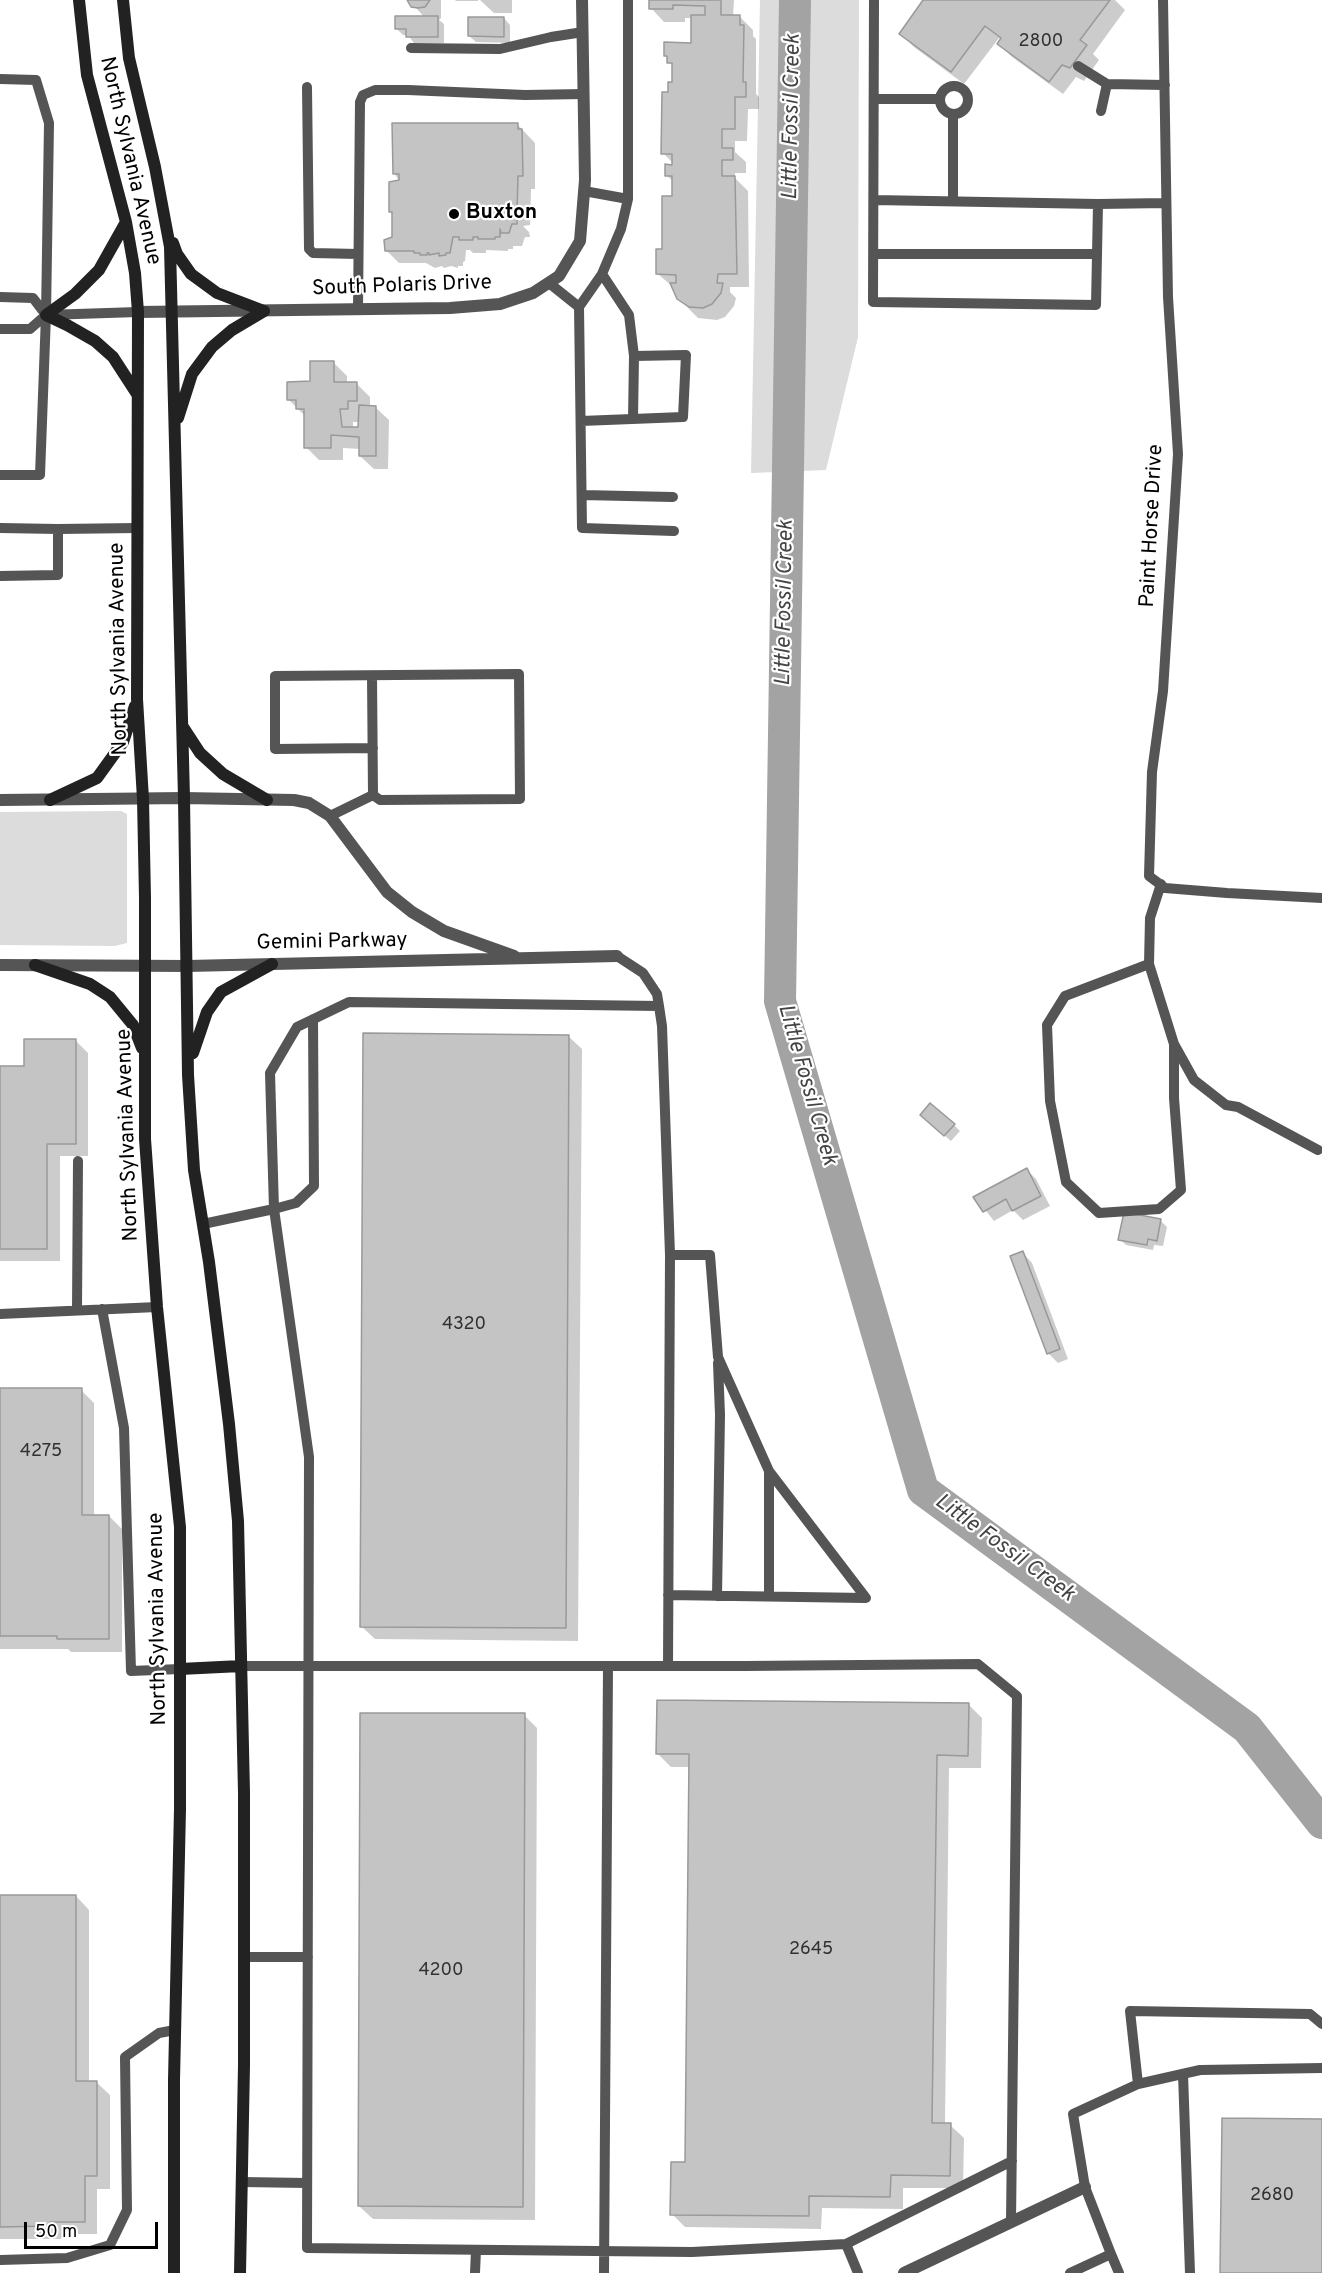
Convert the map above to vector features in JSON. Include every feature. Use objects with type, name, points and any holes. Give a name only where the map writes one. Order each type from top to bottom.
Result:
[{"type":"main road","name":"North Sylvania Avenue","points":[[79,0],[87,75],[126,222],[135,273],[138,312],[137,699],[143,799],[145,1139],[157,1307],[180,1527],[180,1809],[175,2030],[174,2273]]},
{"type":"main road","name":"North Sylvania Avenue","points":[[123,0],[129,58],[171,247],[188,966],[188,1075],[194,1170],[229,1424],[238,1521],[244,1956],[240,2273]]},
{"type":"main road","points":[[126,222],[99,270],[75,294],[46,315],[95,341],[113,357],[138,395]]},
{"type":"main road","points":[[166,223],[177,254],[191,274],[218,293],[264,311]]},
{"type":"main road","points":[[175,427],[192,374],[212,347],[232,330],[264,311]]},
{"type":"main road","points":[[50,800],[97,778],[123,742],[137,699]]},
{"type":"main road","points":[[182,727],[200,753],[223,774],[267,800]]},
{"type":"main road","points":[[188,1075],[207,1012],[222,992],[272,964]]},
{"type":"main road","points":[[35,965],[90,984],[110,997],[133,1024],[146,1056]]},
{"type":"main road","points":[[180,1669],[241,1666]]},
{"type":"street","name":"South Polaris Drive","points":[[138,312],[450,308],[500,304],[532,293],[559,276],[580,241],[584,191],[582,0]]},
{"type":"street","name":"Gemini Parkway","points":[[0,800],[184,798],[294,800],[309,803],[330,816],[387,892],[412,912],[444,930],[521,958]]},
{"type":"street","name":"Gemini Parkway","points":[[0,965],[188,966],[618,956]]},
{"type":"street","points":[[903,2273],[1085,2187]]},
{"type":"lane","points":[[628,0],[628,199],[621,229],[602,274],[579,307],[582,528],[674,531]]},
{"type":"lane","points":[[874,0],[873,302],[1096,305],[1098,204]]},
{"type":"lane","name":"Paint Horse Drive","points":[[1161,884],[1149,876],[1152,772],[1163,691],[1178,453],[1168,297],[1163,0]]},
{"type":"lane","points":[[411,48],[500,49],[583,32]]},
{"type":"lane","points":[[1078,66],[1107,84],[1165,85]]},
{"type":"lane","points":[[0,79],[36,80],[49,123],[46,315],[40,475],[0,475]]},
{"type":"lane","points":[[1101,111],[1107,84]]},
{"type":"lane","points":[[957,86],[965,90],[969,99],[966,108],[953,114],[944,111],[939,99],[947,87],[957,86]]},
{"type":"lane","points":[[307,87],[309,249],[313,253],[358,254]]},
{"type":"lane","points":[[358,310],[360,102],[363,95],[375,90],[525,95],[584,94]]},
{"type":"lane","points":[[874,99],[939,99]]},
{"type":"lane","points":[[953,114],[953,201]]},
{"type":"lane","points":[[584,191],[628,199]]},
{"type":"lane","points":[[873,200],[1167,203]]},
{"type":"lane","points":[[873,254],[1097,254]]},
{"type":"lane","points":[[602,274],[629,315],[634,356],[633,419]]},
{"type":"lane","points":[[549,283],[579,307]]},
{"type":"lane","points":[[0,297],[33,298],[46,315]]},
{"type":"lane","points":[[0,328],[30,329],[46,315],[138,312]]},
{"type":"lane","points":[[580,421],[683,417],[686,355],[634,356]]},
{"type":"lane","points":[[582,495],[673,497]]},
{"type":"lane","points":[[0,528],[137,528]]},
{"type":"lane","points":[[0,576],[58,575],[58,529]]},
{"type":"lane","points":[[372,675],[373,795],[380,801],[520,799],[519,674],[372,675],[274,676],[275,749],[372,748]]},
{"type":"lane","points":[[330,816],[373,795]]},
{"type":"lane","points":[[1318,1150],[1238,1107],[1226,1105],[1194,1080],[1174,1044],[1149,964],[1150,918],[1161,884],[1166,888],[1322,898]]},
{"type":"lane","points":[[618,956],[643,973],[657,994],[662,1026],[670,1255],[668,1666]]},
{"type":"lane","points":[[1149,964],[1065,996],[1047,1025],[1050,1101],[1066,1182],[1099,1213],[1159,1209],[1181,1190],[1174,1098],[1174,1044]]},
{"type":"lane","points":[[659,1006],[349,1002],[297,1027],[270,1073],[274,1209],[309,1457],[307,2248],[692,2252],[846,2244],[1012,2161]]},
{"type":"lane","points":[[203,1224],[296,1203],[314,1186],[314,1019]]},
{"type":"lane","points":[[77,1310],[78,1161]]},
{"type":"lane","points":[[670,1255],[710,1255],[720,1415],[717,1596]]},
{"type":"lane","points":[[0,1314],[157,1307]]},
{"type":"lane","points":[[102,1309],[123,1428],[130,1671],[180,1669]]},
{"type":"lane","points":[[668,1595],[866,1598],[769,1471],[718,1357]]},
{"type":"lane","points":[[769,1471],[769,1596]]},
{"type":"lane","points":[[241,1666],[978,1664],[1017,1696],[1011,2222]]},
{"type":"lane","points":[[604,2273],[608,1666]]},
{"type":"lane","points":[[244,1956],[308,1956]]},
{"type":"lane","points":[[1138,2084],[1130,2011],[1310,2014],[1322,2024]]},
{"type":"lane","points":[[0,2260],[67,2258],[110,2245],[126,2210],[125,2057],[159,2033],[175,2030]]},
{"type":"lane","points":[[1119,2273],[1085,2187],[1073,2114],[1138,2084],[1200,2070],[1322,2068]]},
{"type":"lane","points":[[1183,2074],[1190,2273]]},
{"type":"lane","points":[[242,2182],[307,2183]]},
{"type":"lane","points":[[846,2244],[858,2273]]},
{"type":"lane","points":[[475,2273],[476,2250]]},
{"type":"lane","points":[[1070,2273],[1111,2254]]},
{"type":"shaded area","points":[[760,0],[859,0],[858,337],[826,470],[751,473]]},
{"type":"shaded area","points":[[121,811],[127,814],[127,943],[115,946],[0,945],[0,812]]},
{"type":"building","points":[[407,0],[430,0],[425,7],[418,8],[411,7]]},
{"type":"building","points":[[649,0],[721,0],[721,15],[740,15],[740,25],[744,25],[743,82],[746,82],[746,97],[735,97],[735,129],[722,129],[722,148],[733,148],[733,160],[722,160],[722,176],[735,176],[737,274],[718,274],[717,283],[723,283],[721,293],[712,304],[703,308],[689,307],[677,299],[670,283],[676,283],[676,275],[656,274],[656,249],[662,249],[662,196],[672,196],[672,176],[665,176],[665,164],[672,165],[672,154],[661,154],[662,92],[668,92],[668,82],[672,82],[672,63],[667,63],[667,56],[664,56],[664,42],[691,43],[691,15],[705,15],[705,6],[673,5],[673,9],[649,9]]},
{"type":"building","points":[[923,0],[1110,0],[1080,40],[1087,45],[1070,68],[1062,65],[1049,82],[997,44],[1001,38],[985,26],[951,72],[899,34]]},
{"type":"building","points":[[395,16],[438,16],[438,37],[406,37],[406,29],[395,29]]},
{"type":"building","points":[[468,17],[504,17],[504,37],[468,36]]},
{"type":"building","points":[[392,123],[518,123],[518,129],[522,129],[523,176],[518,176],[517,212],[511,213],[511,217],[517,217],[517,224],[512,224],[509,233],[501,233],[500,229],[500,237],[495,237],[495,239],[473,237],[473,240],[459,240],[459,237],[453,237],[450,253],[446,255],[427,253],[427,255],[420,255],[414,251],[385,251],[384,240],[392,237],[389,182],[399,180],[399,174],[393,174]]},
{"type":"building","points":[[310,361],[334,361],[334,382],[357,382],[357,401],[348,401],[348,409],[340,409],[342,427],[358,427],[359,405],[376,406],[376,456],[359,456],[359,437],[331,435],[331,448],[304,448],[304,409],[296,409],[296,400],[287,400],[287,382],[310,381]]},
{"type":"building","points":[[363,1033],[569,1035],[566,1628],[360,1627]]},
{"type":"building","points":[[24,1039],[76,1039],[76,1144],[47,1144],[47,1249],[0,1249],[0,1066],[24,1066]]},
{"type":"building","points":[[930,1103],[955,1124],[944,1136],[920,1115]]},
{"type":"building","points":[[1027,1168],[1041,1196],[1012,1211],[1006,1199],[983,1212],[973,1197]]},
{"type":"building","points":[[1124,1212],[1161,1219],[1157,1241],[1148,1239],[1147,1245],[1118,1240]]},
{"type":"building","points":[[1023,1251],[1060,1349],[1047,1354],[1010,1256]]},
{"type":"building","points":[[0,1388],[82,1388],[82,1515],[109,1515],[109,1639],[0,1636]]},
{"type":"building","points":[[657,1700],[969,1703],[968,1756],[937,1755],[932,2123],[951,2123],[950,2176],[891,2175],[890,2197],[809,2196],[809,2216],[670,2215],[671,2162],[685,2162],[689,1754],[656,1754]]},
{"type":"building","points":[[360,1713],[525,1713],[523,2207],[358,2206]]},
{"type":"building","points":[[0,1895],[76,1895],[76,2081],[97,2081],[97,2176],[85,2176],[85,2222],[50,2222],[48,2226],[0,2227]]},
{"type":"building","points":[[1222,2118],[1322,2119],[1322,2273],[1220,2273]]},
{"type":"waterway","name":"Little Fossil Creek","points":[[795,0],[780,1001],[923,1490],[1247,1728],[1322,1823]]},
{"type":"place","name":"Buxton","points":[[454,214]]}]
